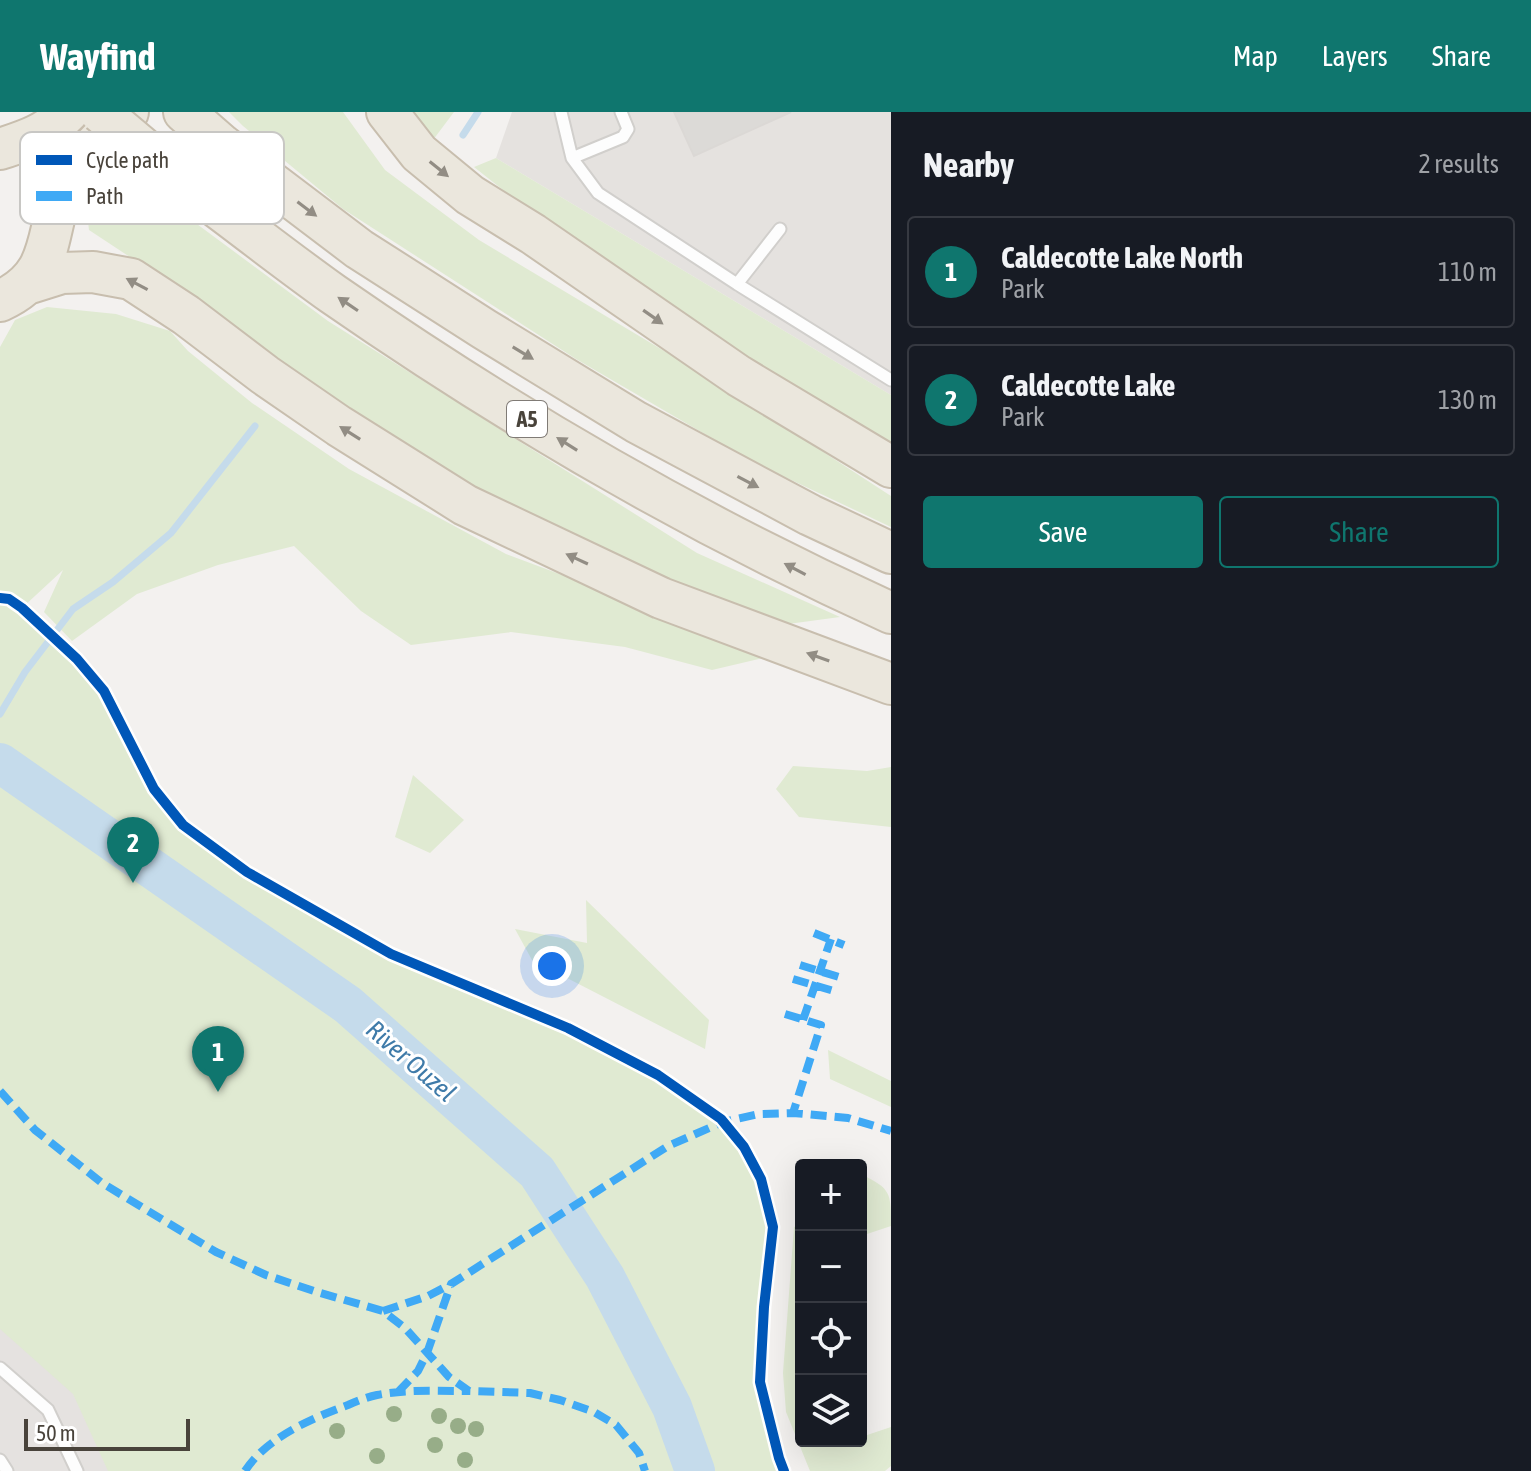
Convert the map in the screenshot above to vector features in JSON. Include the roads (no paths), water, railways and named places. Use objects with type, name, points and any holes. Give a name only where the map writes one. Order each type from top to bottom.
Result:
[{"type":"highway","points":[[43,132],[68,112]]},
{"type":"highway","name":"A5","points":[[100,112],[124,132]]},
{"type":"highway","points":[[108,132],[128,112]]},
{"type":"highway","name":"A5","points":[[184,112],[207,132]]},
{"type":"highway","points":[[387,112],[419,153],[470,195],[533,234],[739,376],[891,467]]},
{"type":"highway","points":[[0,149],[20,143]]},
{"type":"highway","name":"A5","points":[[284,192],[359,249],[636,422],[810,515],[891,553]]},
{"type":"highway","points":[[7,297],[41,267],[53,224]]},
{"type":"highway","name":"A5","points":[[240,224],[333,293],[450,372],[605,468],[812,578],[891,613]]},
{"type":"highway","points":[[7,297],[62,273],[93,272],[131,279],[339,426],[465,505],[661,598],[891,684]]},
{"type":"lane","points":[[561,112],[572,158],[598,193],[891,380]]},
{"type":"lane","points":[[572,158],[623,137],[628,129],[621,112]]},
{"type":"lane","points":[[737,284],[780,229]]},
{"type":"lane","points":[[0,1368],[48,1410],[77,1471]]},
{"type":"lane","points":[[0,1460],[7,1471]]},
{"type":"waterway","points":[[463,135],[478,112]]},
{"type":"waterway","points":[[0,714],[25,672],[73,609],[113,582],[171,533],[255,426]]},
{"type":"waterway","name":"River Ouzel","points":[[0,763],[348,1005],[537,1172],[605,1277],[672,1407],[695,1471]]},
{"type":"place","name":"Caldecotte Lake","points":[[133,883]]},
{"type":"place","name":"Caldecotte Lake North","points":[[218,1092]]}]
